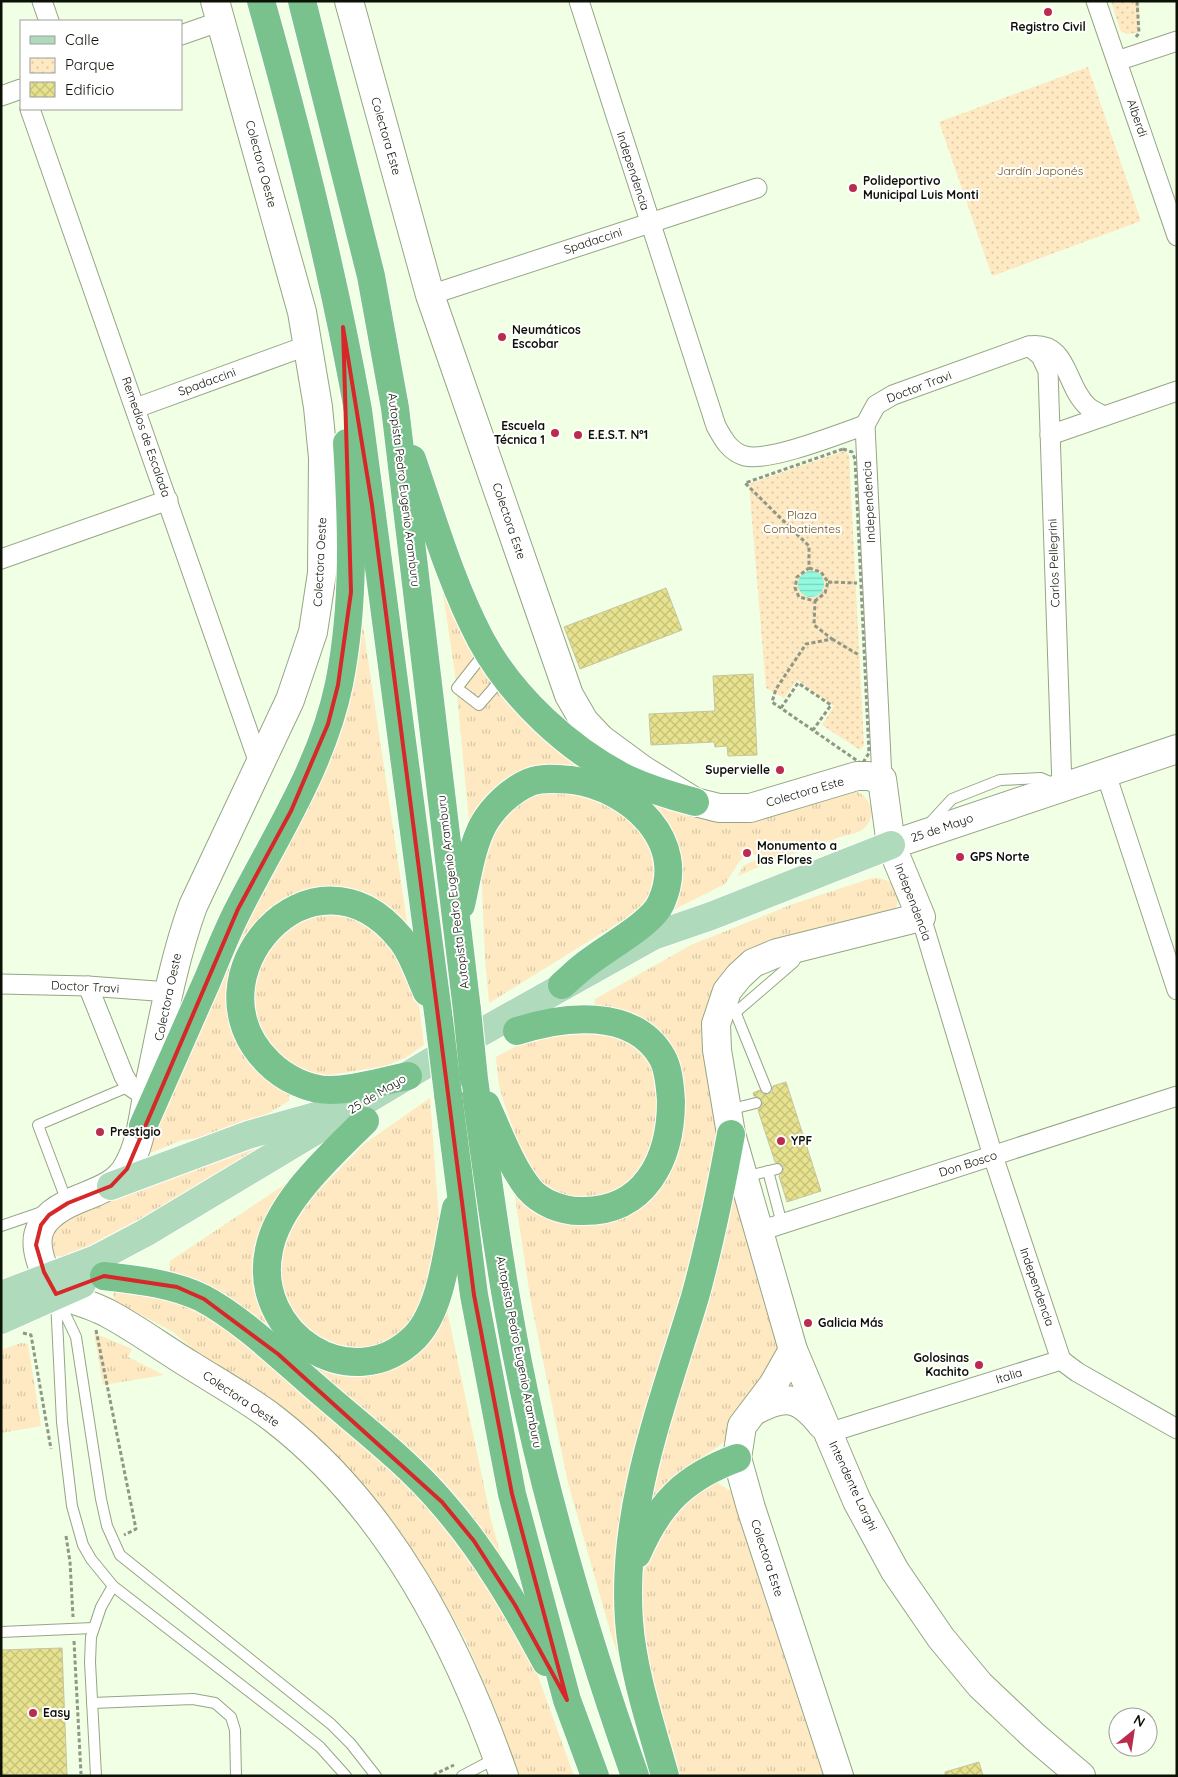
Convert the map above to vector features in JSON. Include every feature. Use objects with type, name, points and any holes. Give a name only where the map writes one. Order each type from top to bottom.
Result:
[{"type":"highway","points":[[261,1],[310,178],[343,327],[372,505],[474,1295],[512,1494],[567,1700],[595,1776]]},
{"type":"highway","name":"Autopista Pedro Eugenio Aramburu","points":[[302,1],[370,276],[395,408],[474,1079],[509,1316],[542,1470],[606,1693],[635,1776]]},
{"type":"highway","points":[[143,1126],[238,909],[314,764],[338,685],[352,592],[351,515],[343,327]]},
{"type":"highway","points":[[395,408],[457,587],[487,649],[504,675],[542,716],[592,758],[627,778],[654,790],[695,802]]},
{"type":"highway","points":[[456,924],[475,848],[483,825],[498,805],[516,790],[532,782],[555,778],[594,785],[614,794],[648,819],[659,833],[666,850],[669,878],[661,904],[649,918],[584,965],[562,985]]},
{"type":"highway","points":[[408,1076],[356,1087],[329,1090],[314,1088],[295,1081],[275,1069],[259,1053],[249,1037],[242,1020],[239,1002],[241,984],[259,941],[274,923],[292,910],[311,902],[330,900],[353,902],[371,910],[402,940],[439,1020]]},
{"type":"highway","points":[[474,1079],[517,1170],[530,1190],[546,1202],[569,1211],[602,1209],[630,1199],[645,1185],[658,1166],[667,1141],[671,1116],[668,1074],[662,1057],[649,1041],[630,1028],[608,1021],[580,1018],[545,1022],[517,1031]]},
{"type":"highway","points":[[366,1111],[297,1195],[280,1222],[268,1251],[268,1293],[275,1312],[289,1331],[303,1344],[326,1356],[366,1361],[386,1356],[415,1337],[432,1309],[440,1285],[460,1187]]},
{"type":"highway","points":[[665,1776],[640,1686],[629,1621],[629,1571],[635,1509],[644,1463],[716,1218],[729,1122]]},
{"type":"highway","points":[[104,1276],[177,1287],[204,1299],[278,1354],[410,1470],[442,1502],[474,1541],[515,1605],[567,1700]]},
{"type":"highway","points":[[629,1571],[646,1533],[660,1510],[679,1490],[709,1468],[737,1458]]},
{"type":"main road","name":"25 de Mayo","points":[[52,1286],[104,1276],[264,1183],[366,1111],[408,1076],[562,985],[653,936],[711,916],[891,845]]},
{"type":"main road","name":"25 de Mayo","points":[[52,1286],[96,1259],[145,1234],[366,1111],[517,1031],[566,1000],[662,947],[711,916]]},
{"type":"main road","points":[[111,1186],[248,1135],[366,1111]]},
{"type":"main road","points":[[1,1294],[52,1286]]},
{"type":"main road","points":[[1,1320],[52,1286]]},
{"type":"street","points":[[42,1],[49,20]]},
{"type":"street","name":"Colectora Este","points":[[349,1],[430,295],[569,695],[584,721],[601,738],[643,770],[695,802],[719,808],[750,808],[857,776],[882,779]]},
{"type":"street","name":"Independencia","points":[[578,1],[716,426],[727,444],[744,456],[763,458],[865,425],[882,779],[891,845],[921,917],[993,1156],[1061,1360]]},
{"type":"street","name":"Alberdi","points":[[1096,1],[1177,236]]},
{"type":"street","points":[[182,34],[218,11]]},
{"type":"street","name":"Colectora Oeste","points":[[218,11],[302,312],[306,346],[318,407],[323,458],[322,573],[319,606],[313,632],[290,700],[193,906],[180,941],[169,992],[138,1092],[143,1126],[127,1169],[111,1186],[68,1203],[49,1215],[41,1225],[36,1245],[52,1286],[108,1313],[246,1400],[274,1419],[335,1474],[367,1511],[424,1596],[464,1673],[500,1767]]},
{"type":"street","points":[[1117,62],[1177,41]]},
{"type":"street","points":[[1,96],[20,89]]},
{"type":"street","name":"Remedios de Escalada","points":[[30,110],[260,766]]},
{"type":"street","name":"Spadaccini","points":[[430,295],[757,188]]},
{"type":"street","points":[[1029,346],[1042,344],[1059,356],[1078,394],[1087,406],[1104,416]]},
{"type":"street","name":"Spadaccini","points":[[136,408],[306,346]]},
{"type":"street","name":"Doctor Travi","points":[[865,425],[876,405],[893,395],[1029,346]]},
{"type":"street","name":"Carlos Pellegrini","points":[[1029,346],[1041,356],[1048,371],[1062,787]]},
{"type":"street","points":[[1050,435],[1177,391]]},
{"type":"street","points":[[1,559],[168,500]]},
{"type":"street","name":"25 de Mayo","points":[[891,845],[1177,749]]},
{"type":"street","points":[[1106,774],[1177,990]]},
{"type":"street","points":[[729,1122],[717,1050],[716,1024],[731,1002],[739,976],[753,963],[777,953],[921,917]]},
{"type":"street","name":"Doctor Travi","points":[[1,984],[88,986],[169,992]]},
{"type":"street","points":[[88,986],[124,1076],[138,1092]]},
{"type":"street","name":"Don Bosco","points":[[771,1228],[1177,1096]]},
{"type":"street","name":"Intendente Larghi","points":[[729,1122],[762,1172],[793,1350],[858,1501],[895,1571],[941,1638],[980,1684],[1034,1736],[1081,1776]]},
{"type":"street","name":"Colectora Este","points":[[793,1350],[781,1372],[742,1426],[737,1458],[751,1508],[839,1776]]},
{"type":"street","points":[[1061,1360],[1077,1372],[1177,1430]]},
{"type":"street","name":"Italia","points":[[828,1433],[1061,1360]]},
{"type":"street","points":[[754,1411],[774,1400],[787,1399],[798,1402],[811,1412],[828,1433]]},
{"type":"lane","points":[[487,649],[457,688],[478,705],[504,675]]},
{"type":"lane","points":[[731,1002],[766,1088]]},
{"type":"lane","points":[[1,1226],[68,1203],[38,1125],[138,1092]]},
{"type":"lane","points":[[729,1122],[756,1103]]},
{"type":"lane","points":[[52,1286],[76,1337],[101,1499],[113,1541],[120,1555],[330,1724],[351,1744],[376,1776]]},
{"type":"lane","points":[[52,1286],[63,1432],[72,1506],[77,1526],[88,1553],[113,1586],[320,1747],[346,1776]]},
{"type":"lane","points":[[96,1776],[90,1662],[93,1628],[101,1607],[113,1586]]},
{"type":"lane","points":[[1,1632],[93,1628]]},
{"type":"lane","points":[[92,1703],[193,1699],[214,1703],[231,1717],[235,1730],[236,1776]]},
{"type":"lane","points":[[462,1776],[500,1767]]},
{"type":"path","points":[[1131,40],[1139,33],[1137,1]]},
{"type":"path","points":[[809,568],[809,546],[745,483],[824,455],[848,450],[852,452],[855,459],[865,659],[869,753],[862,764],[772,702],[776,688],[806,644],[832,639]]},
{"type":"path","points":[[809,568],[821,572],[828,582]]},
{"type":"path","points":[[809,568],[797,576],[794,588],[799,597],[815,602]]},
{"type":"path","points":[[828,582],[861,583]]},
{"type":"path","points":[[828,582],[825,593],[815,602],[814,626],[865,659]]},
{"type":"path","points":[[781,708],[798,683],[831,705],[814,730]]},
{"type":"path","points":[[96,1327],[136,1529],[113,1541]]},
{"type":"path","points":[[31,1335],[52,1458]]},
{"type":"path","points":[[65,1533],[70,1562],[81,1776]]},
{"type":"path","points":[[70,1562],[88,1553]]},
{"type":"highlighted area","points":[[343,327],[372,505],[474,1295],[512,1494],[567,1700],[515,1605],[474,1541],[442,1502],[278,1354],[204,1299],[177,1287],[104,1276],[56,1294],[44,1272],[36,1245],[41,1225],[49,1215],[68,1203],[111,1186],[127,1169],[238,909],[291,811],[328,724],[338,685],[351,592]]},
{"type":"green space","points":[[1111,1],[1139,1],[1140,28],[1137,33],[1126,34],[1120,30]]},
{"type":"green space","name":"Jardín Japonés","points":[[1088,67],[1141,221],[992,276],[939,122]]},
{"type":"green space","name":"Plaza Combatientes","points":[[844,451],[849,455],[864,745],[860,750],[822,725],[834,706],[797,680],[784,698],[766,688],[749,484]]},
{"type":"green space","points":[[439,567],[479,650],[456,681]]},
{"type":"green space","points":[[361,612],[407,922],[402,920],[389,907],[363,892],[339,886],[314,890],[292,897],[232,994],[290,1085],[289,1101],[262,1117],[212,1137],[182,1140],[143,1156]]},
{"type":"green space","points":[[485,660],[498,674],[477,700],[462,688]]},
{"type":"green space","points":[[504,683],[655,796],[858,792],[863,795],[870,805],[870,821],[862,830],[774,860],[748,854],[739,862],[725,884],[675,909],[668,910],[679,852],[671,826],[650,803],[573,768],[470,831],[457,695],[479,711]]},
{"type":"green space","points":[[554,785],[626,808],[661,861],[649,904],[489,1003],[485,960],[481,862],[495,828],[510,807]]},
{"type":"green space","points":[[755,860],[765,864],[738,876],[743,866]]},
{"type":"green space","points":[[872,878],[887,880],[896,888],[899,899],[893,912],[728,972],[717,1166],[635,1466],[643,1727],[611,1634],[568,1483],[530,1297],[513,1183],[538,1202],[637,1202],[680,1078],[594,1007],[595,999],[691,945],[793,904]]},
{"type":"green space","points":[[328,903],[392,941],[418,998],[424,1045],[405,1058],[385,1066],[336,1074],[322,1079],[295,1073],[258,1040],[247,976],[269,936]]},
{"type":"green space","points":[[623,1031],[664,1080],[654,1165],[603,1203],[549,1192],[528,1170],[499,1086],[496,1057],[540,1033]]},
{"type":"green space","points":[[430,1098],[439,1220],[435,1265],[422,1315],[378,1349],[330,1348],[284,1309],[277,1249],[310,1187],[322,1187],[364,1144]]},
{"type":"green space","points":[[272,1143],[201,1188],[65,1260],[55,1255],[50,1246],[53,1226],[85,1210],[167,1177],[239,1152]]},
{"type":"green space","points":[[293,1179],[281,1207],[271,1314],[367,1367],[443,1311],[447,1310],[491,1519],[504,1567],[195,1281],[169,1272],[170,1261]]},
{"type":"green space","points":[[733,1179],[779,1342],[775,1361],[730,1438],[690,1466],[646,1510]]},
{"type":"green space","points":[[117,1289],[201,1303],[422,1486],[528,1648],[574,1776],[517,1776],[494,1707],[465,1639],[431,1579],[377,1508],[173,1332],[115,1301],[113,1293]]},
{"type":"green space","points":[[94,1333],[132,1349],[128,1357],[164,1375],[103,1385]]},
{"type":"green space","points":[[21,1343],[28,1344],[41,1426],[1,1433],[1,1350]]},
{"type":"green space","points":[[713,1480],[737,1495],[836,1776],[675,1776],[638,1619],[642,1575],[666,1517]]},
{"type":"water","points":[[811,571],[820,575],[824,584],[820,593],[811,597],[802,593],[798,584],[802,575]]},
{"type":"building","points":[[666,588],[682,630],[580,669],[564,627]]},
{"type":"building","points":[[753,674],[757,755],[728,756],[727,746],[715,747],[714,742],[651,745],[649,714],[715,711],[713,676]]},
{"type":"building","points":[[786,1082],[821,1191],[787,1202],[779,1176],[784,1167],[775,1162],[758,1110],[762,1105],[762,1101],[754,1096],[753,1093],[760,1090],[762,1094],[768,1094],[772,1092],[773,1086]]},
{"type":"building","name":"Easy","points":[[62,1648],[67,1776],[1,1776],[1,1650]]},
{"type":"building","points":[[979,1762],[983,1776],[945,1776],[945,1772]]},
{"type":"place","name":"Registro Civil","points":[[1048,12]]},
{"type":"place","name":"Polideportivo Municipal Luis Monti","points":[[853,188]]},
{"type":"place","name":"Neumáticos Escobar","points":[[502,337]]},
{"type":"place","name":"Escuela Técnica 1","points":[[555,433]]},
{"type":"place","name":"E.E.S.T. Nº1","points":[[578,435]]},
{"type":"place","name":"Supervielle","points":[[780,770]]},
{"type":"place","name":"Monumento a las Flores","points":[[747,853]]},
{"type":"place","name":"GPS Norte","points":[[960,857]]},
{"type":"place","name":"Prestigio","points":[[100,1132]]},
{"type":"place","name":"YPF","points":[[781,1141]]},
{"type":"place","name":"Galicia Más","points":[[808,1323]]},
{"type":"place","name":"Golosinas Kachito","points":[[979,1365]]},
{"type":"place","name":"Easy","points":[[33,1713]]}]
